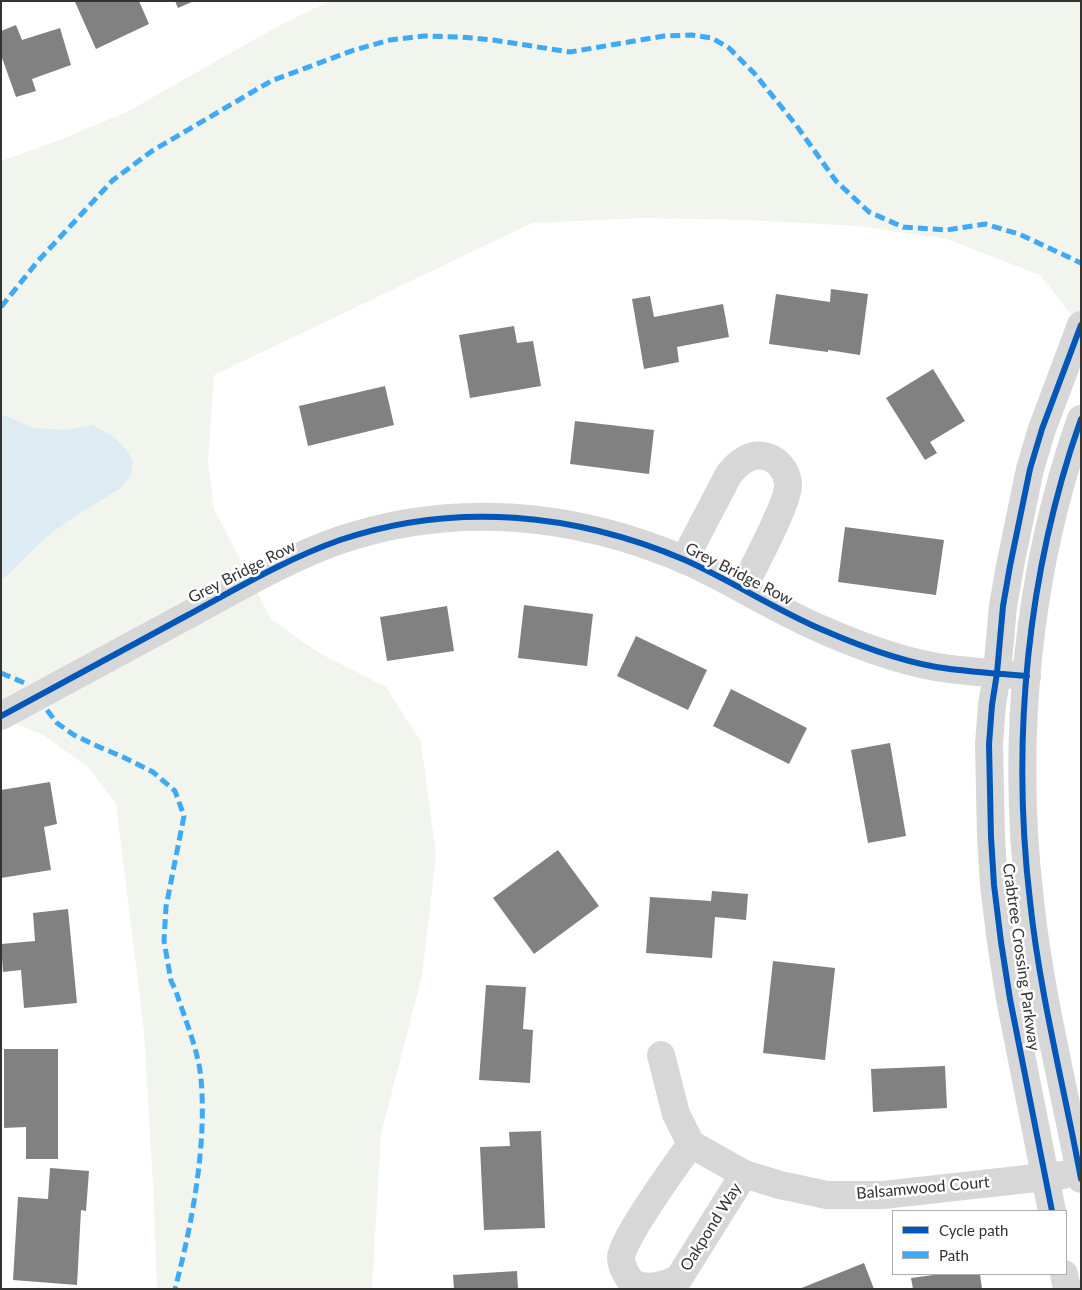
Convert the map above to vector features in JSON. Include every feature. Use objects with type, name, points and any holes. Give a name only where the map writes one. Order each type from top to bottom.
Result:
[{"type":"street","name":"Crabtree Crossing Parkway","points":[[1052,1210],[1010,999],[994,885],[990,809],[990,744],[992,705],[1003,606],[1030,469],[1042,429],[1081,325]]},
{"type":"street","name":"Crabtree Crossing Parkway","points":[[1080,1175],[1041,974],[1030,902],[1024,836],[1022,780],[1023,726],[1036,596],[1048,532],[1064,471],[1081,419]]},
{"type":"street","name":"Grey Bridge Row","points":[[684,560],[729,474],[737,464],[752,456],[764,456],[775,459],[784,470],[788,484],[785,502],[743,589]]},
{"type":"street","name":"Grey Bridge Row","points":[[1,716],[286,564],[339,541],[375,530],[409,523],[485,516],[521,518],[576,525],[609,533],[684,560],[794,617],[882,652],[947,669],[1027,676]]},
{"type":"street","points":[[661,1055],[676,1114],[690,1144]]},
{"type":"street","name":"Balsamwood Court","points":[[690,1144],[744,1174],[780,1185],[827,1195],[883,1195],[1045,1177],[1080,1175]]},
{"type":"street","name":"Oakpond Way","points":[[690,1144],[628,1237],[621,1257],[624,1270],[635,1284],[656,1287],[668,1284],[679,1278],[744,1174]]},
{"type":"street","points":[[1064,1275],[1067,1289]]},
{"type":"shaded area","points":[[329,1],[1081,1],[1081,327],[1040,275],[947,239],[858,226],[748,220],[644,218],[532,223],[214,375],[208,462],[214,509],[271,619],[319,653],[386,687],[421,742],[436,855],[422,976],[381,1134],[372,1289],[157,1289],[144,1031],[116,804],[89,768],[42,734],[1,718],[1,161],[57,141],[127,112],[273,29]]},
{"type":"shaded area","points":[[1,414],[34,428],[64,430],[92,425],[114,437],[128,452],[133,463],[131,475],[121,488],[72,518],[45,538],[1,581]]},
{"type":"building","points":[[139,1],[149,24],[96,49],[75,2]]},
{"type":"building","points":[[175,1],[194,1],[178,8]]},
{"type":"building","points":[[16,25],[22,40],[60,28],[71,65],[32,79],[36,91],[16,97],[1,55],[1,31]]},
{"type":"building","points":[[831,289],[868,294],[860,355],[769,344],[776,294],[830,302]]},
{"type":"building","points":[[650,296],[654,317],[723,304],[729,337],[677,347],[679,362],[644,369],[632,299]]},
{"type":"building","points":[[514,326],[517,343],[533,341],[541,386],[470,398],[459,335]]},
{"type":"building","points":[[933,369],[965,421],[930,442],[937,453],[925,460],[886,398]]},
{"type":"building","points":[[385,386],[394,425],[308,446],[299,406]]},
{"type":"building","points":[[575,421],[654,430],[649,474],[570,464]]},
{"type":"building","points":[[845,527],[944,540],[936,595],[838,582]]},
{"type":"building","points":[[524,605],[593,614],[587,666],[518,658]]},
{"type":"building","points":[[447,606],[454,651],[387,661],[380,617]]},
{"type":"building","points":[[636,636],[707,670],[688,710],[617,676]]},
{"type":"building","points":[[731,689],[807,728],[789,764],[713,726]]},
{"type":"building","points":[[890,743],[906,836],[868,843],[851,750]]},
{"type":"building","points":[[50,782],[57,824],[44,827],[51,870],[1,878],[1,790]]},
{"type":"building","points":[[558,850],[599,906],[534,954],[493,898]]},
{"type":"building","points":[[712,891],[748,894],[746,920],[715,917],[712,958],[646,953],[650,897],[711,901]]},
{"type":"building","points":[[68,909],[77,1003],[24,1008],[21,970],[3,972],[1,944],[35,941],[33,913]]},
{"type":"building","points":[[773,961],[835,968],[825,1060],[763,1053]]},
{"type":"building","points":[[486,985],[526,987],[523,1029],[533,1030],[530,1083],[479,1080]]},
{"type":"building","points":[[4,1049],[58,1049],[58,1159],[26,1159],[26,1127],[4,1128]]},
{"type":"building","points":[[945,1066],[947,1108],[873,1112],[871,1069]]},
{"type":"building","points":[[541,1131],[545,1228],[484,1230],[480,1147],[510,1146],[509,1132]]},
{"type":"building","points":[[50,1168],[89,1171],[86,1211],[81,1210],[77,1285],[13,1280],[18,1197],[48,1199]]},
{"type":"building","points":[[864,1263],[874,1289],[799,1289]]},
{"type":"building","points":[[517,1271],[518,1289],[454,1289],[453,1275]]},
{"type":"building","points":[[934,1275],[980,1275],[982,1289],[913,1289],[911,1278]]},
{"type":"marked path","points":[[1,307],[38,261],[113,180],[152,151],[271,81],[354,50],[390,40],[424,36],[493,40],[570,52],[664,36],[692,35],[712,38],[729,48],[754,73],[796,125],[836,181],[869,212],[903,227],[947,230],[985,224],[1019,234],[1081,263]]},
{"type":"marked path","points":[[1,673],[27,684]]},
{"type":"marked path","points":[[47,710],[57,723],[74,735],[153,772],[175,791],[184,816],[166,907],[164,941],[171,981],[191,1035],[200,1069],[202,1130],[197,1184],[175,1289]]},
{"type":"cycle path","points":[[1052,1210],[1010,999],[1001,942],[994,885],[991,837],[989,744],[1003,606],[1030,469],[1042,429],[1081,325]]},
{"type":"cycle path","points":[[1081,419],[1063,477],[1048,536],[1036,596],[1028,657],[1022,779],[1025,840],[1034,936],[1046,1006],[1081,1179]]},
{"type":"cycle path","points":[[1,716],[300,556],[340,540],[383,528],[427,520],[471,517],[514,518],[558,523],[601,532],[643,544],[685,560],[771,605],[853,643],[934,667],[1027,676]]}]
